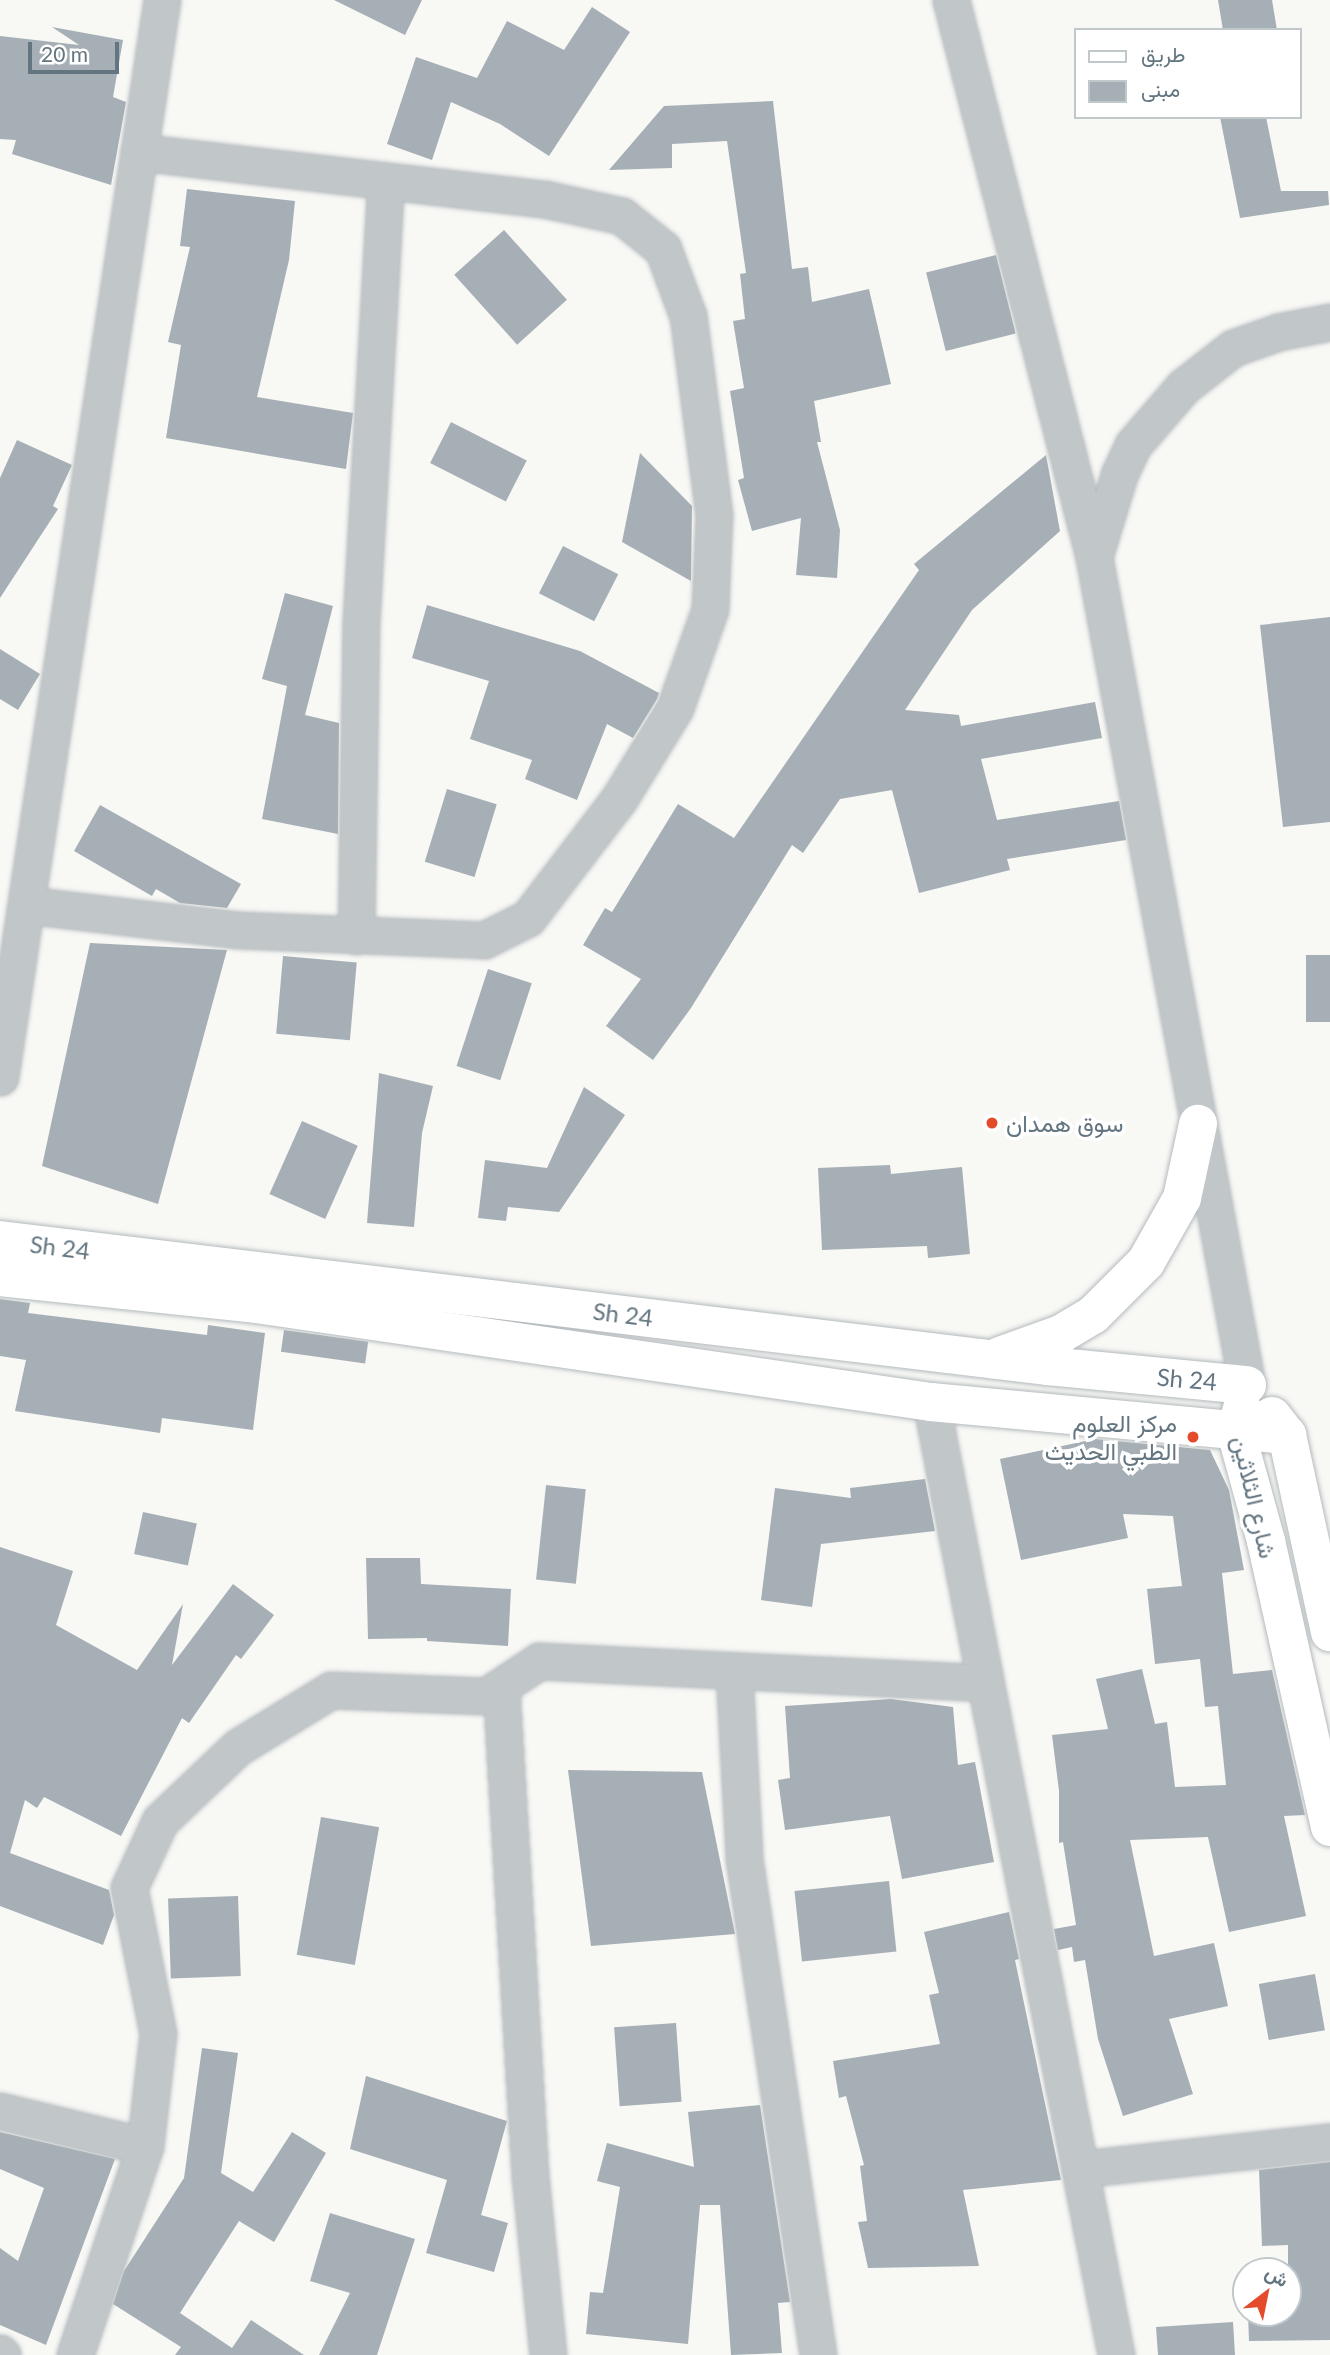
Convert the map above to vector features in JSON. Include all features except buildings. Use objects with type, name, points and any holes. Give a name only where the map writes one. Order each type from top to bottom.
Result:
[{"type":"street","points":[[0,1077],[10,940],[26,905],[162,0]]},
{"type":"street","points":[[976,0],[951,0],[1094,557],[1247,1385]]},
{"type":"street","points":[[26,905],[238,930],[484,940],[528,918],[619,799],[676,708],[710,608],[713,528],[688,316],[663,249],[622,216],[544,199],[139,152]]},
{"type":"street","points":[[356,936],[360,623],[386,181]]},
{"type":"street","points":[[1094,557],[1119,475],[1133,445],[1182,387],[1233,348],[1278,332],[1330,321]]},
{"type":"street","points":[[990,1358],[1026,1349],[1093,1315],[1146,1262],[1182,1198],[1198,1124]]},
{"type":"street","name":"Sh 24","points":[[0,1240],[990,1358],[1247,1385]]},
{"type":"street","name":"Sh 24","points":[[0,1277],[256,1304],[931,1402],[1287,1435]]},
{"type":"street","name":"شارع الثلاثين","points":[[1247,1385],[1236,1432],[1266,1541],[1330,1827]]},
{"type":"street","name":"شارع الثلاثين","points":[[1247,1385],[1287,1435],[1330,1632]]},
{"type":"street","points":[[931,1402],[1116,2355]]},
{"type":"street","points":[[75,2355],[145,2146],[158,2034],[128,1888],[160,1821],[238,1747],[331,1690],[486,1696],[539,1661],[985,1683]]},
{"type":"street","points":[[734,1671],[744,1858],[818,2355]]},
{"type":"street","points":[[501,1687],[530,2175],[548,2355]]},
{"type":"street","points":[[0,2111],[145,2146]]},
{"type":"street","points":[[1080,2169],[1330,2142]]},
{"type":"place","name":"سوق همدان","points":[[992,1123]]},
{"type":"place","name":"مركز العلوم الطبي الحديث","points":[[1193,1437]]}]
